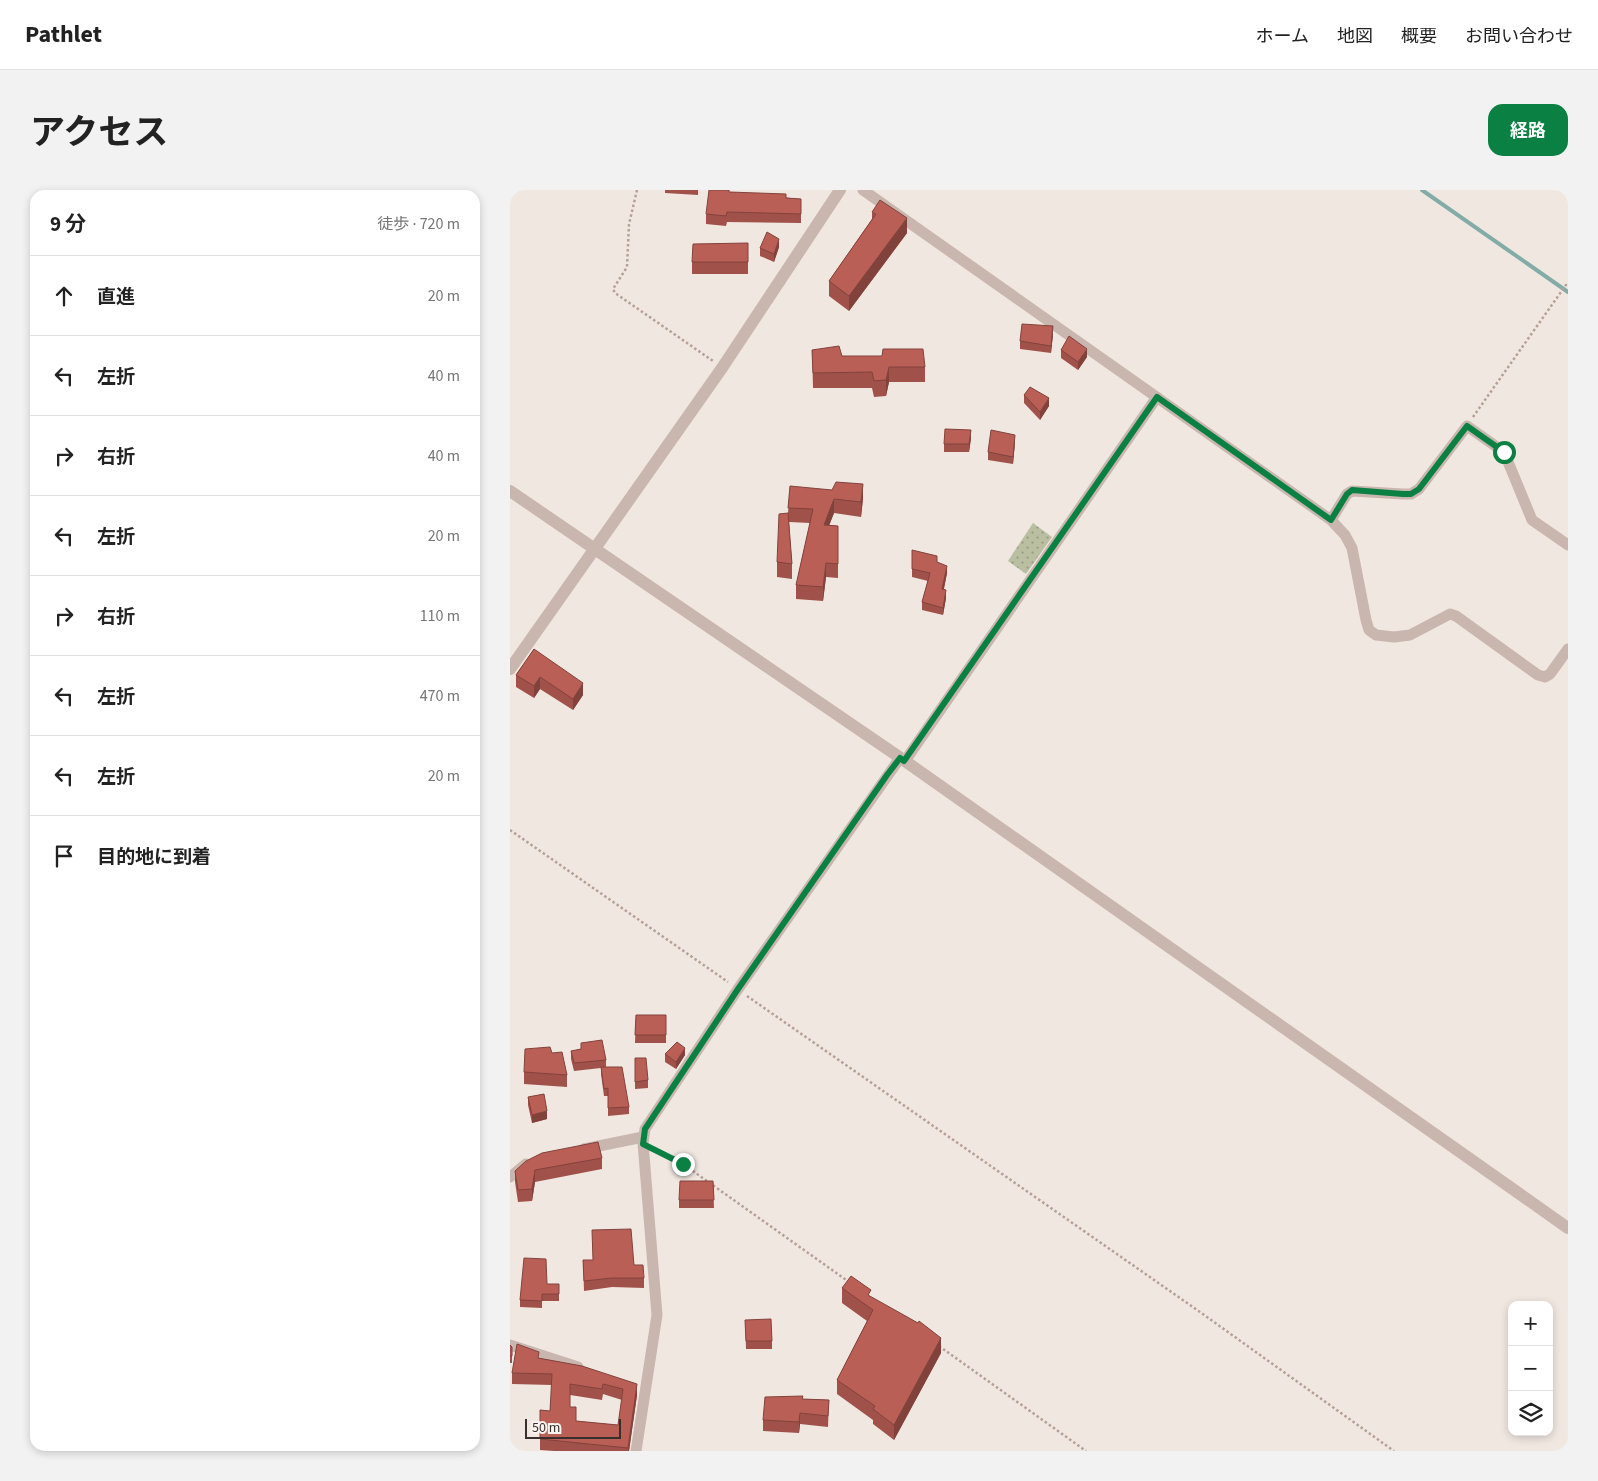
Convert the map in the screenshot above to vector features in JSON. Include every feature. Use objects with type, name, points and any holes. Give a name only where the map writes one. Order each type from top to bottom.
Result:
[{"type":"street","points":[[510,669],[722,368],[840,190]]},
{"type":"street","points":[[863,190],[1331,520],[1345,535],[1352,548],[1366,620],[1369,630],[1376,635],[1410,636],[1450,614],[1456,616],[1538,675],[1545,677],[1550,674],[1568,649]]},
{"type":"street","points":[[636,1451],[641,1388],[657,1315],[643,1140],[645,1129],[738,989],[1157,397]]},
{"type":"street","points":[[1331,520],[1347,494],[1352,490],[1411,494],[1419,489],[1467,426],[1504,452],[1529,516],[1568,545]]},
{"type":"street","points":[[510,491],[896,766],[1568,1228]]},
{"type":"street","points":[[568,1152],[643,1140]]},
{"type":"street","points":[[510,1178],[522,1166],[539,1158]]},
{"type":"street","points":[[510,1345],[592,1372]]},
{"type":"path","points":[[637,190],[629,224],[627,267],[613,289],[722,368]]},
{"type":"path","points":[[1467,426],[1568,282]]},
{"type":"path","points":[[510,830],[1176,1295],[1394,1451]]},
{"type":"path","points":[[643,1140],[683,1164],[852,1285]]},
{"type":"path","points":[[933,1342],[1086,1451]]},
{"type":"green space","points":[[1033,523],[1052,537],[1026,574],[1008,561]]},
{"type":"building","points":[[709,190],[786,194],[786,198],[801,199],[801,214],[727,212],[726,216],[706,214]]},
{"type":"building","points":[[880,200],[907,218],[849,296],[829,281],[876,214],[872,212]]},
{"type":"building","points":[[767,232],[779,239],[774,254],[760,248]]},
{"type":"building","points":[[748,243],[748,262],[692,262],[693,244]]},
{"type":"building","points":[[1022,324],[1053,326],[1051,346],[1020,341]]},
{"type":"building","points":[[1069,336],[1087,349],[1078,362],[1061,350]]},
{"type":"building","points":[[839,346],[842,356],[882,356],[883,349],[923,349],[925,367],[889,367],[886,380],[874,381],[872,372],[813,373],[812,350]]},
{"type":"building","points":[[1030,387],[1049,398],[1040,412],[1024,395]]},
{"type":"building","points":[[945,429],[971,430],[969,444],[944,444]]},
{"type":"building","points":[[991,430],[1015,435],[1013,457],[988,452]]},
{"type":"building","points":[[836,482],[863,484],[861,502],[834,499],[824,525],[838,526],[838,564],[826,563],[823,587],[796,585],[813,509],[788,508],[790,486],[832,490]]},
{"type":"building","points":[[788,513],[792,564],[777,562],[779,514]]},
{"type":"building","points":[[912,550],[937,556],[937,562],[947,566],[942,589],[946,590],[943,608],[922,602],[930,573],[912,569]]},
{"type":"building","points":[[534,649],[583,683],[573,699],[540,677],[534,686],[516,675]]},
{"type":"building","points":[[636,1015],[666,1015],[666,1035],[635,1035]]},
{"type":"building","points":[[602,1040],[606,1060],[574,1063],[571,1051],[581,1049],[581,1043]]},
{"type":"building","points":[[677,1042],[685,1048],[676,1062],[665,1054]]},
{"type":"building","points":[[550,1047],[552,1053],[562,1052],[567,1075],[524,1072],[525,1049]]},
{"type":"building","points":[[635,1058],[646,1058],[648,1080],[635,1082]]},
{"type":"building","points":[[601,1067],[622,1067],[629,1107],[608,1108],[608,1088],[604,1089]]},
{"type":"building","points":[[544,1094],[547,1111],[532,1115],[528,1097]]},
{"type":"building","points":[[598,1142],[602,1158],[535,1170],[532,1189],[518,1190],[515,1171],[526,1161],[542,1153]]},
{"type":"building","points":[[680,1181],[713,1181],[714,1200],[679,1200]]},
{"type":"building","points":[[631,1229],[634,1265],[643,1265],[644,1278],[612,1278],[584,1281],[583,1260],[593,1260],[592,1230]]},
{"type":"building","points":[[524,1258],[546,1259],[547,1284],[559,1284],[559,1294],[542,1294],[542,1301],[520,1300]]},
{"type":"building","points":[[851,1276],[871,1290],[868,1295],[918,1323],[919,1321],[941,1338],[894,1425],[873,1409],[875,1406],[837,1380],[873,1310],[842,1288]]},
{"type":"building","points":[[771,1319],[772,1341],[746,1341],[745,1320]]},
{"type":"building","points":[[517,1344],[539,1352],[538,1358],[582,1366],[637,1384],[628,1448],[540,1439],[540,1410],[550,1411],[552,1374],[512,1373]],"holes":[[[570,1384],[602,1389],[603,1384],[623,1389],[618,1425],[576,1421],[576,1407],[570,1407]]]},
{"type":"building","points":[[510,1345],[512,1347],[512,1356],[510,1356]]},
{"type":"building","points":[[803,1396],[802,1399],[829,1400],[828,1416],[800,1413],[799,1422],[763,1420],[765,1397]]},
{"type":"waterway","points":[[1422,190],[1568,292]]},
{"type":"route","points":[[683,1164],[664,1152],[643,1144],[645,1129],[738,989],[887,775],[900,758],[904,761],[1157,397],[1331,520],[1347,494],[1352,490],[1411,494],[1419,489],[1467,426],[1504,452]]}]
